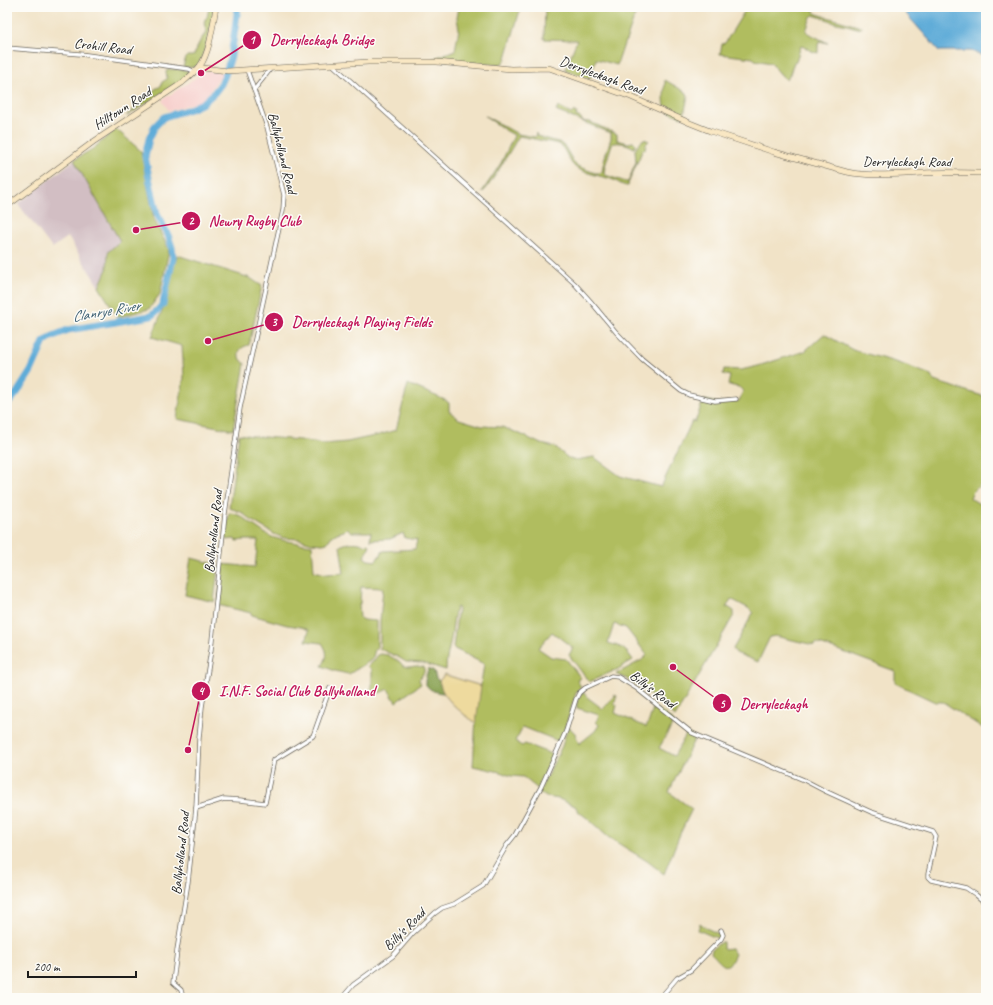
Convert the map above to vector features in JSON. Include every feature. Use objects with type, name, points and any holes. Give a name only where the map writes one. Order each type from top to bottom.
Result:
[{"type":"street","name":"Hilltown Road","points":[[7,206],[93,142],[182,83],[195,72],[205,57],[209,45],[216,7]]},
{"type":"street","name":"Crohill Road","points":[[7,48],[80,54],[189,69],[195,72]]},
{"type":"street","name":"Derryleckagh Road","points":[[200,66],[203,68],[228,71],[368,62],[437,62],[511,68],[549,68],[630,97],[710,131],[774,152],[847,172],[858,174],[986,173]]},
{"type":"street","points":[[332,64],[574,283],[616,332],[642,359],[654,369],[685,394],[715,401],[736,399]]},
{"type":"street","points":[[254,90],[270,69]]},
{"type":"street","name":"Ballyholland Road","points":[[183,998],[181,990],[173,983],[188,882],[196,808],[202,707],[211,650],[226,514],[240,408],[284,210],[284,195],[267,128],[247,70]]},
{"type":"street","name":"Billy's Road","points":[[342,998],[353,985],[393,956],[412,934],[435,913],[442,908],[454,904],[483,886],[507,845],[515,835],[541,787],[566,731],[579,692],[610,676],[618,677],[636,688],[692,733],[804,780],[871,812],[933,832],[936,837],[928,877],[931,880],[966,888],[986,902]]},
{"type":"street","points":[[196,808],[224,800],[265,803],[274,760],[313,736],[330,688]]},
{"type":"street","points":[[660,998],[677,978],[691,970],[721,939],[723,935],[721,930]]},
{"type":"street","points":[[984,998],[986,990]]},
{"type":"shaded area","points":[[206,71],[223,72],[210,91],[200,101],[169,111],[162,100]]},
{"type":"shaded area","points":[[74,160],[120,242],[108,252],[107,269],[99,287],[68,237],[52,248],[18,204]]},
{"type":"green space","points":[[210,7],[214,7],[203,57],[200,63],[196,66],[183,67],[187,56],[194,55],[205,34],[206,30],[204,23]]},
{"type":"green space","points":[[459,7],[521,7],[505,61],[499,65],[432,59],[455,50],[459,29],[457,18]]},
{"type":"green space","points":[[545,7],[636,7],[636,12],[617,65],[596,59],[590,79],[565,70],[577,40],[544,39]]},
{"type":"green space","points":[[747,7],[814,7],[814,12],[817,14],[861,27],[860,29],[832,22],[813,15],[806,31],[828,43],[820,41],[818,45],[818,53],[801,46],[787,80],[771,63],[755,60],[753,58],[720,54],[722,44],[725,43]]},
{"type":"green space","points":[[168,69],[189,72],[188,76],[127,116],[155,89],[161,86],[162,82],[167,79],[166,72]]},
{"type":"green space","points":[[665,80],[687,93],[688,96],[684,115],[681,117],[665,108]]},
{"type":"green space","points":[[558,107],[571,114],[574,111],[577,113],[576,116],[581,118],[582,121],[588,121],[617,134],[617,140],[635,143],[636,145],[634,148],[623,143],[612,144],[605,166],[605,175],[628,182],[636,162],[635,150],[644,139],[649,141],[646,144],[645,150],[643,149],[628,184],[629,185],[624,185],[611,179],[587,173],[578,169],[571,162],[559,144],[519,136],[498,171],[482,193],[501,163],[514,136],[485,116],[518,134],[535,137],[536,133],[537,136],[559,142],[565,147],[577,166],[595,173],[602,172],[611,133],[558,112],[556,111]]},
{"type":"green space","points":[[116,129],[141,151],[154,219],[169,250],[160,294],[149,309],[118,317],[99,287],[107,269],[108,252],[120,241],[74,160],[94,148]]},
{"type":"green space","points":[[177,255],[250,278],[262,286],[249,345],[242,348],[239,352],[239,357],[245,364],[233,430],[177,419],[184,377],[182,346],[152,337],[164,306]]},
{"type":"green space","points":[[824,334],[853,350],[899,363],[931,375],[934,381],[986,397],[986,479],[972,493],[970,498],[986,508],[986,523],[982,531],[986,536],[986,730],[943,702],[935,702],[895,683],[895,671],[816,643],[814,645],[775,636],[770,637],[758,662],[736,653],[733,649],[753,613],[748,608],[731,599],[726,608],[728,607],[734,611],[734,615],[675,717],[640,687],[616,674],[642,660],[647,655],[626,628],[614,624],[608,643],[623,648],[633,660],[618,669],[589,682],[569,655],[573,648],[552,632],[538,648],[551,657],[566,659],[581,678],[577,680],[581,687],[576,693],[562,737],[558,741],[523,727],[515,741],[522,746],[525,744],[554,755],[538,789],[523,777],[511,776],[473,766],[476,718],[484,664],[453,648],[458,607],[456,608],[454,616],[446,670],[423,663],[406,662],[380,649],[380,621],[383,588],[361,587],[359,604],[360,618],[363,620],[377,621],[377,649],[375,649],[373,657],[370,661],[348,674],[322,666],[326,657],[325,649],[322,643],[306,641],[309,630],[218,605],[222,564],[255,567],[258,540],[226,540],[225,533],[229,513],[237,514],[262,532],[273,537],[312,545],[314,571],[326,574],[344,573],[340,546],[349,543],[370,545],[364,557],[368,560],[376,561],[383,551],[415,549],[417,540],[405,538],[403,533],[390,539],[370,540],[371,532],[352,532],[347,528],[331,537],[327,543],[312,543],[299,539],[284,538],[274,534],[241,512],[229,508],[239,434],[300,440],[323,444],[347,442],[396,430],[408,384],[445,400],[449,403],[449,411],[459,419],[482,426],[502,427],[541,444],[555,447],[568,458],[576,460],[594,457],[620,476],[661,487],[692,421],[695,422],[703,401],[705,400],[719,403],[739,401],[743,391],[739,387],[728,385],[730,376],[723,374],[724,369],[741,370],[805,351]]},
{"type":"green space","points":[[191,558],[216,564],[218,568],[214,602],[185,595]]},
{"type":"green space","points":[[378,655],[388,655],[400,662],[403,666],[424,667],[424,672],[419,680],[421,684],[396,702],[388,689],[377,693],[369,693],[372,687],[372,670],[368,666]]},
{"type":"green space","points":[[429,668],[434,671],[444,693],[433,690],[426,685],[425,679]]},
{"type":"green space","points":[[583,692],[587,697],[603,709],[615,695],[617,696],[614,703],[617,705],[615,713],[646,727],[653,708],[659,710],[674,722],[659,748],[674,756],[687,733],[695,738],[669,792],[692,809],[664,874],[647,861],[608,837],[579,812],[575,806],[559,799],[546,797],[539,792],[562,746],[568,726],[575,733],[579,744],[595,731],[599,725],[596,722],[599,715],[577,708],[578,699]]},
{"type":"green space","points":[[700,923],[706,928],[719,934],[720,938],[719,939],[698,930]]},
{"type":"green space","points":[[723,942],[723,949],[731,948],[735,954],[726,966],[711,953],[712,949]]},
{"type":"sand","points":[[445,674],[481,686],[476,723],[457,708],[444,694],[439,681]]},
{"type":"water","points":[[900,7],[986,7],[986,57],[971,51],[939,51]]},
{"type":"waterway","name":"Clanrye River","points":[[7,405],[17,393],[31,371],[44,342],[51,337],[68,330],[151,316],[163,304],[173,258],[172,247],[168,235],[157,214],[149,178],[145,156],[149,139],[155,126],[164,117],[190,109],[203,103],[221,84],[231,56],[238,7]]},
{"type":"place","name":"Derryleckagh Bridge","points":[[201,73]]},
{"type":"place","name":"Newry Rugby Club","points":[[136,230]]},
{"type":"place","name":"Derryleckagh Playing Fields","points":[[208,341]]},
{"type":"place","name":"Derryleckagh","points":[[673,667]]},
{"type":"place","name":"I.N.F. Social Club Ballyholland","points":[[188,750]]}]
